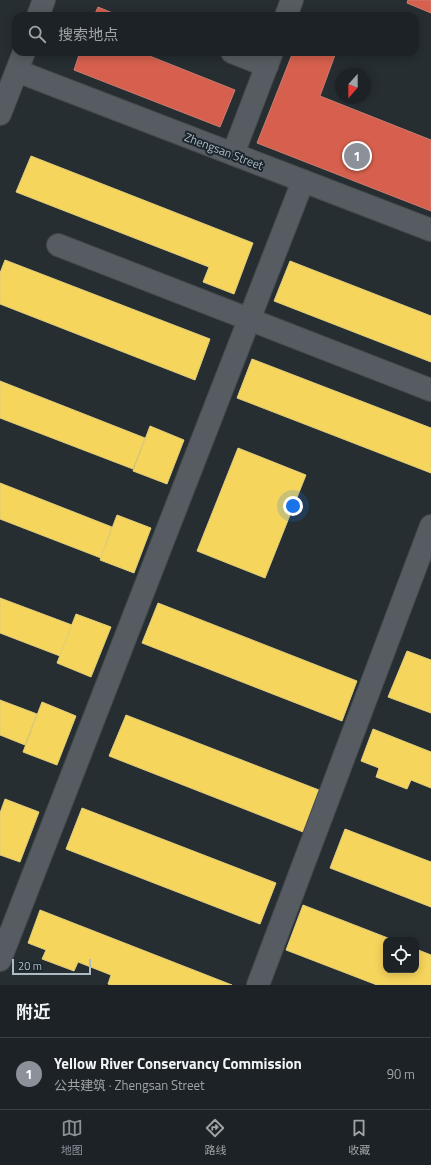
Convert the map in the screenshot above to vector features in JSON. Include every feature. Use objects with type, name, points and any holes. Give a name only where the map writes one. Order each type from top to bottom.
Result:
[{"type":"street","points":[[40,12],[44,0]]},
{"type":"street","points":[[288,12],[292,0]]},
{"type":"street","points":[[233,154],[270,59],[254,56]]},
{"type":"street","points":[[0,114],[20,62]]},
{"type":"street","name":"Zhengsan Street","points":[[20,62],[233,154],[431,230]]},
{"type":"street","points":[[0,960],[303,181]]},
{"type":"street","points":[[58,245],[431,390]]},
{"type":"street","points":[[258,985],[431,526]]},
{"type":"building: 住宅","points":[[31,156],[253,243],[234,294],[203,282],[209,267],[16,192]]},
{"type":"building: 住宅","points":[[5,260],[210,339],[195,380],[0,304],[0,273]]},
{"type":"building: 住宅","points":[[290,261],[431,316],[431,362],[274,301]]},
{"type":"building: 住宅","points":[[252,359],[431,428],[431,473],[237,398]]},
{"type":"building: 住宅","points":[[0,381],[145,438],[133,469],[0,418]]},
{"type":"building: 住宅","points":[[150,426],[184,440],[167,484],[133,471]]},
{"type":"building: 住宅","points":[[238,448],[306,475],[265,578],[197,551]]},
{"type":"building: 住宅","points":[[0,483],[112,527],[101,558],[0,519]]},
{"type":"building: 住宅","points":[[117,515],[151,528],[134,573],[100,560]]},
{"type":"building: 住宅","points":[[0,598],[72,625],[60,656],[0,633]]},
{"type":"building: 住宅","points":[[158,603],[357,681],[342,721],[142,643]]},
{"type":"building: 住宅","points":[[76,614],[111,627],[91,677],[57,663]]},
{"type":"building: 住宅","points":[[407,651],[431,660],[431,713],[388,697]]},
{"type":"building: 住宅","points":[[0,700],[37,714],[25,745],[0,735]]},
{"type":"building: 住宅","points":[[42,702],[76,716],[57,765],[23,752]]},
{"type":"building: 住宅","points":[[126,715],[319,790],[303,832],[109,756]]},
{"type":"building: 住宅","points":[[373,729],[431,752],[431,788],[411,780],[407,789],[376,777],[379,768],[361,761]]},
{"type":"building: 住宅","points":[[5,799],[39,812],[20,862],[0,855],[0,813]]},
{"type":"building: 住宅","points":[[82,808],[276,883],[260,924],[66,849]]},
{"type":"building: 住宅","points":[[345,829],[431,862],[431,907],[330,868]]},
{"type":"building: 住宅","points":[[303,905],[385,937],[383,937],[383,973],[419,973],[419,950],[431,955],[431,985],[377,985],[286,950]]},
{"type":"building: 住宅","points":[[40,910],[232,985],[111,985],[108,984],[111,975],[78,962],[74,971],[42,959],[46,950],[28,943]]},
{"type":"building: 商业","points":[[408,0],[431,0],[431,13],[407,3]]},
{"type":"building: 商业","points":[[98,7],[110,12],[96,12]]},
{"type":"building: 商业","points":[[79,56],[150,56],[235,90],[220,127],[74,70]]},
{"type":"building: 商业","points":[[291,56],[335,56],[320,96],[335,102],[335,104],[340,104],[431,140],[431,211],[257,143]]},
{"type":"place","name":"Yellow River Conservancy Commission","points":[[357,156]]}]
